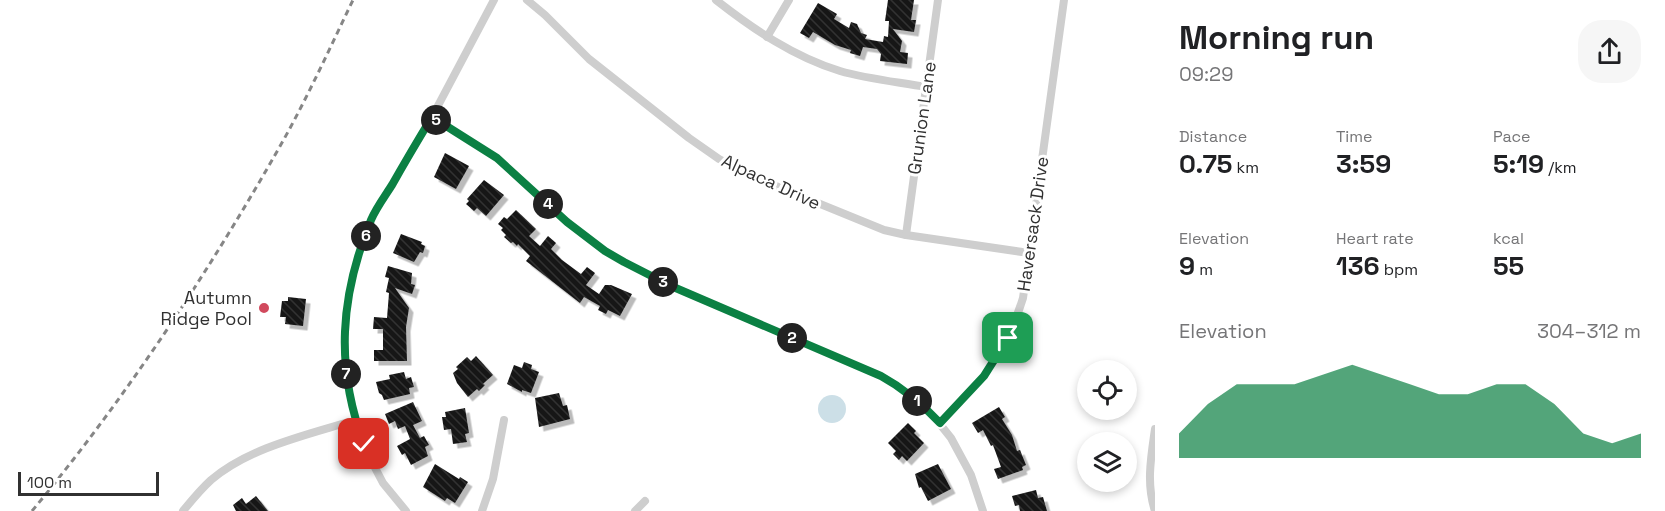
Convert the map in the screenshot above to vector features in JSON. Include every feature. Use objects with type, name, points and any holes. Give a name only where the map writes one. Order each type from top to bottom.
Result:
[{"type":"street","points":[[406,511],[383,483],[355,420],[344,351],[346,309],[352,280],[371,219],[432,117],[494,0]]},
{"type":"street","name":"Alpaca Drive","points":[[526,0],[545,15],[589,59],[688,138],[736,169],[863,223],[906,235],[1029,254]]},
{"type":"street","points":[[716,0],[767,37],[838,71],[926,87]]},
{"type":"street","points":[[767,37],[789,0]]},
{"type":"street","name":"Grunion Lane","points":[[906,235],[938,0]]},
{"type":"street","name":"Haversack Drive","points":[[940,423],[984,376],[1008,338],[1023,298],[1064,0]]},
{"type":"street","points":[[432,117],[497,158],[567,222],[605,251],[624,262],[671,286],[896,384],[940,423],[956,446],[971,475],[983,511]]},
{"type":"street","points":[[183,511],[205,486],[230,467],[256,453],[355,420]]},
{"type":"street","points":[[482,511],[493,479],[504,420]]},
{"type":"street","points":[[1155,429],[1150,485],[1155,511]]},
{"type":"street","points":[[635,511],[645,501]]},
{"type":"shaded area","points":[[832,395],[842,399],[846,409],[842,419],[832,423],[822,419],[818,409],[822,399]]},
{"type":"building","points":[[888,0],[914,0],[911,20],[916,20],[914,32],[893,29],[902,41],[900,52],[908,53],[907,64],[880,61],[881,54],[877,49],[863,47],[860,56],[850,53],[851,50],[835,45],[813,32],[809,38],[800,33],[818,3],[837,14],[834,19],[849,28],[851,22],[857,24],[861,33],[867,35],[865,39],[883,42],[884,36],[888,37],[889,21],[885,21]]},
{"type":"building","points":[[445,153],[469,166],[456,189],[434,177]]},
{"type":"building","points":[[484,180],[504,195],[486,216],[477,208],[474,211],[466,204],[469,201],[467,199]]},
{"type":"building","points":[[516,210],[536,229],[529,236],[540,246],[548,236],[556,243],[551,249],[562,260],[581,274],[587,267],[595,273],[586,285],[599,294],[605,285],[611,285],[632,294],[620,316],[608,310],[606,314],[598,310],[600,306],[584,297],[580,303],[526,261],[530,256],[518,244],[517,246],[511,243],[504,237],[506,235],[501,230],[503,228],[498,224],[504,217],[507,219]]},
{"type":"building","points":[[401,234],[422,242],[421,244],[425,246],[423,253],[420,252],[414,262],[393,253]]},
{"type":"building","points":[[388,266],[412,273],[411,284],[415,285],[412,294],[395,288],[409,308],[406,327],[407,361],[374,361],[374,350],[383,350],[383,329],[373,329],[374,317],[387,318],[389,293],[386,292],[389,278],[385,277]]},
{"type":"building","points":[[288,297],[306,299],[303,326],[285,324],[286,317],[280,317],[282,301],[288,301]]},
{"type":"building","points":[[476,356],[493,375],[479,391],[477,389],[468,397],[457,383],[453,373],[467,357],[471,361]]},
{"type":"building","points":[[524,362],[532,365],[531,369],[539,372],[531,393],[522,390],[522,392],[507,384],[514,365],[522,368]]},
{"type":"building","points":[[404,372],[406,379],[411,377],[414,387],[409,388],[410,394],[384,400],[376,382],[390,379],[389,375]]},
{"type":"building","points":[[559,393],[563,406],[567,405],[570,419],[539,427],[535,398]]},
{"type":"building","points":[[413,402],[422,421],[413,425],[420,438],[424,436],[429,445],[425,447],[428,456],[411,465],[405,453],[402,455],[397,446],[410,439],[405,426],[398,429],[395,421],[389,424],[385,414]]},
{"type":"building","points":[[999,407],[1005,417],[1002,419],[1026,465],[1022,467],[1023,470],[998,479],[994,469],[1001,467],[993,445],[991,446],[983,430],[978,433],[972,423]]},
{"type":"building","points":[[465,408],[469,433],[465,434],[467,442],[453,444],[451,429],[444,430],[442,417],[446,417],[445,412]]},
{"type":"building","points":[[908,423],[924,443],[907,461],[902,456],[899,460],[893,454],[896,451],[888,443]]},
{"type":"building","points":[[435,464],[468,482],[455,503],[447,498],[445,501],[423,487]]},
{"type":"building","points":[[938,464],[951,489],[928,501],[921,487],[919,488],[915,474]]},
{"type":"building","points":[[1036,490],[1038,498],[1043,497],[1047,511],[1020,511],[1019,505],[1015,506],[1012,496]]},
{"type":"building","points":[[256,496],[268,511],[236,511],[233,505],[242,498],[246,504]]},
{"type":"railway","points":[[32,511],[131,382],[220,247],[286,136],[353,0]]},
{"type":"place","name":"Autumn Ridge Pool","points":[[264,308]]},
{"type":"route","points":[[364,444],[355,420],[345,369],[346,309],[352,280],[371,219],[432,117],[497,158],[567,222],[605,251],[671,286],[881,376],[915,399],[940,423],[976,387],[992,366],[1008,338]]}]
